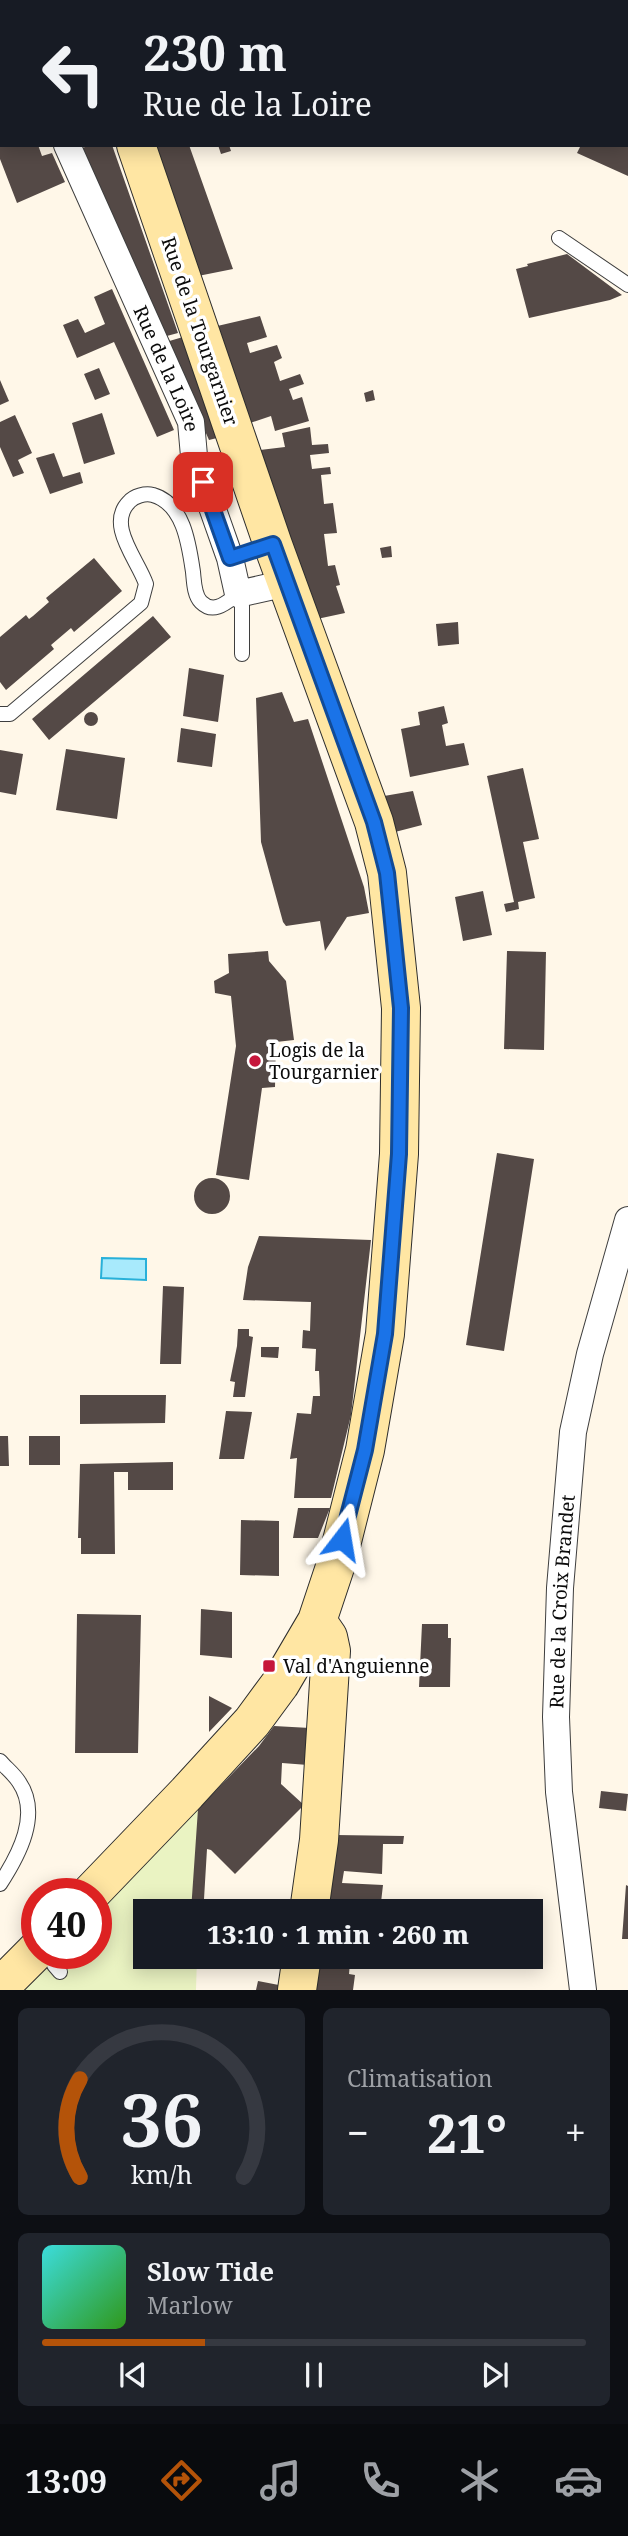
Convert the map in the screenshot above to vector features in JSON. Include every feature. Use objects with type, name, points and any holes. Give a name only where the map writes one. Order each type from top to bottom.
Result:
[{"type":"street","name":"Rue de la Loire","points":[[68,147],[191,422],[194,457],[230,558],[238,594]]},
{"type":"street","name":"Rue de la Tourgarnier","points":[[105,1878],[252,1722],[280,1684],[317,1621],[337,1561],[365,1450],[385,1334],[399,1154],[401,1008],[387,873],[377,835],[286,583],[137,147]]},
{"type":"street","points":[[230,558],[273,544]]},
{"type":"street","points":[[238,594],[286,583]]},
{"type":"street","name":"Rue de la Croix Brandet","points":[[583,1990],[559,1793],[556,1717],[559,1588],[573,1432],[590,1354],[628,1220]]},
{"type":"street","points":[[311,1899],[319,1840],[331,1651],[328,1637],[317,1621]]},
{"type":"street","points":[[0,1987],[33,1969]]},
{"type":"street","points":[[297,1990],[300,1969]]},
{"type":"lane","points":[[559,238],[628,285]]},
{"type":"lane","points":[[0,714],[10,714],[141,603],[146,584],[119,528],[122,508],[134,496],[152,495],[167,503],[179,515],[190,555],[196,593],[202,603],[220,608],[238,594],[242,606],[242,654]]},
{"type":"lane","points":[[0,1761],[20,1783],[29,1808],[27,1825],[18,1852],[0,1884]]},
{"type":"green space","points":[[198,1809],[197,1899],[133,1899],[133,1969],[197,1969],[196,1990],[18,1990],[39,1969],[112,1969],[112,1895]]},
{"type":"water","points":[[102,1258],[146,1259],[146,1280],[101,1278]]},
{"type":"building","points":[[0,147],[39,147],[42,156],[52,153],[65,182],[17,203],[0,159]]},
{"type":"building","points":[[113,147],[178,333],[163,337],[80,149]]},
{"type":"building","points":[[152,147],[190,147],[233,269],[198,276]]},
{"type":"building","points":[[219,147],[230,147],[231,151],[221,154]]},
{"type":"building","points":[[580,147],[628,147],[628,176],[577,153]]},
{"type":"building","points":[[567,254],[622,295],[529,318],[516,269]]},
{"type":"building","points":[[112,289],[174,430],[157,437],[114,342],[77,358],[63,325],[78,319],[85,333],[105,324],[94,297]]},
{"type":"building","points":[[260,316],[267,337],[247,343],[250,353],[277,345],[282,358],[274,362],[280,381],[300,374],[304,384],[289,389],[293,400],[302,397],[309,421],[275,431],[271,416],[250,423],[213,327]]},
{"type":"building","points":[[183,337],[217,438],[209,440],[166,342]]},
{"type":"building","points":[[99,368],[110,394],[95,400],[84,374]]},
{"type":"building","points":[[0,380],[9,401],[0,405]]},
{"type":"building","points":[[373,390],[375,400],[366,402],[364,393]]},
{"type":"building","points":[[102,413],[115,454],[84,464],[72,423]]},
{"type":"building","points":[[15,415],[32,453],[18,460],[24,473],[13,477],[0,447],[0,422]]},
{"type":"building","points":[[310,427],[312,445],[328,444],[329,453],[310,455],[312,469],[330,467],[331,474],[321,475],[324,504],[333,503],[337,533],[324,534],[328,566],[335,565],[340,585],[336,586],[345,613],[317,619],[260,450],[285,447],[282,433]]},
{"type":"building","points":[[54,453],[63,477],[80,472],[83,483],[50,494],[36,458]]},
{"type":"building","points":[[391,546],[392,557],[382,558],[380,548]]},
{"type":"building","points":[[94,558],[122,591],[74,632],[71,628],[51,645],[54,649],[6,690],[0,682],[0,637],[26,615],[29,619],[33,616],[49,602],[46,598]]},
{"type":"building","points":[[153,616],[171,637],[49,740],[32,719]]},
{"type":"building","points":[[458,622],[459,644],[438,646],[436,624]]},
{"type":"building","points":[[189,668],[224,675],[218,722],[183,716]]},
{"type":"building","points":[[282,692],[294,722],[308,719],[364,887],[369,913],[347,917],[325,951],[320,921],[286,926],[283,922],[261,842],[256,698]]},
{"type":"building","points":[[444,706],[448,723],[442,725],[446,746],[464,743],[469,765],[410,777],[401,729],[420,725],[418,712]]},
{"type":"building","points":[[91,712],[96,714],[96,724],[91,726],[86,724],[84,719],[86,714]]},
{"type":"building","points":[[181,728],[216,734],[212,767],[177,762]]},
{"type":"building","points":[[66,749],[125,758],[117,819],[56,810]]},
{"type":"building","points":[[0,750],[23,754],[16,795],[0,792]]},
{"type":"building","points":[[523,768],[539,839],[523,842],[535,898],[518,902],[519,909],[506,912],[504,904],[514,902],[487,776]]},
{"type":"building","points":[[413,791],[422,825],[395,832],[384,796]]},
{"type":"building","points":[[483,891],[492,935],[463,941],[455,897]]},
{"type":"building","points":[[268,951],[269,961],[286,981],[294,1040],[276,1042],[275,1087],[262,1088],[249,1180],[216,1175],[236,1046],[231,996],[215,993],[214,981],[229,973],[228,954]]},
{"type":"building","points":[[507,951],[546,952],[544,1050],[504,1049]]},
{"type":"building","points":[[497,1153],[534,1159],[504,1351],[466,1345]]},
{"type":"building","points":[[212,1178],[225,1183],[230,1196],[225,1209],[212,1214],[199,1209],[194,1196],[199,1183]]},
{"type":"building","points":[[259,1236],[371,1240],[351,1415],[331,1498],[294,1498],[297,1458],[290,1459],[297,1413],[311,1414],[313,1396],[320,1396],[319,1371],[315,1371],[316,1349],[302,1348],[303,1330],[310,1331],[311,1302],[243,1300],[248,1267]]},
{"type":"building","points":[[163,1286],[184,1287],[181,1364],[160,1364]]},
{"type":"building","points":[[238,1329],[249,1329],[249,1336],[253,1337],[245,1397],[233,1397],[235,1382],[230,1381]]},
{"type":"building","points":[[261,1347],[279,1347],[278,1358],[261,1357]]},
{"type":"building","points":[[80,1395],[166,1395],[165,1423],[80,1424]]},
{"type":"building","points":[[226,1411],[252,1412],[244,1459],[219,1459]]},
{"type":"building","points":[[0,1436],[8,1436],[9,1466],[0,1466]]},
{"type":"building","points":[[29,1436],[60,1436],[60,1465],[29,1465]]},
{"type":"building","points":[[173,1462],[173,1490],[128,1490],[128,1472],[114,1472],[115,1554],[81,1554],[81,1538],[78,1538],[80,1464]]},
{"type":"building","points":[[298,1508],[330,1508],[318,1538],[293,1538]]},
{"type":"building","points":[[241,1520],[279,1521],[279,1576],[240,1575]]},
{"type":"building","points":[[201,1609],[232,1612],[232,1658],[200,1655]]},
{"type":"building","points":[[77,1614],[141,1615],[138,1753],[75,1753]]},
{"type":"building","points":[[422,1624],[448,1624],[448,1638],[451,1638],[450,1687],[419,1687]]},
{"type":"building","points":[[209,1696],[232,1708],[209,1732]]},
{"type":"building","points":[[274,1726],[310,1728],[308,1765],[282,1763],[281,1784],[304,1805],[235,1874],[207,1849],[204,1899],[192,1899],[198,1809],[259,1746]]},
{"type":"building","points":[[601,1791],[628,1794],[626,1811],[599,1808]]},
{"type":"building","points":[[336,1835],[404,1836],[403,1844],[383,1844],[382,1874],[344,1871],[342,1883],[383,1885],[381,1899],[328,1899]]},
{"type":"building","points":[[626,1885],[628,1939],[622,1939]]},
{"type":"building","points":[[318,1969],[349,1969],[349,1974],[355,1975],[353,1990],[314,1990]]},
{"type":"building","points":[[258,1981],[284,1986],[283,1990],[256,1990]]},
{"type":"place","name":"Logis de la Tourgarnier","points":[[255,1061]]},
{"type":"place","name":"Val d'Anguienne","points":[[269,1666]]},
{"type":"route","points":[[203,482],[230,558],[273,544],[374,822],[387,873],[401,1008],[399,1154],[385,1334],[365,1450],[342,1539]]}]
